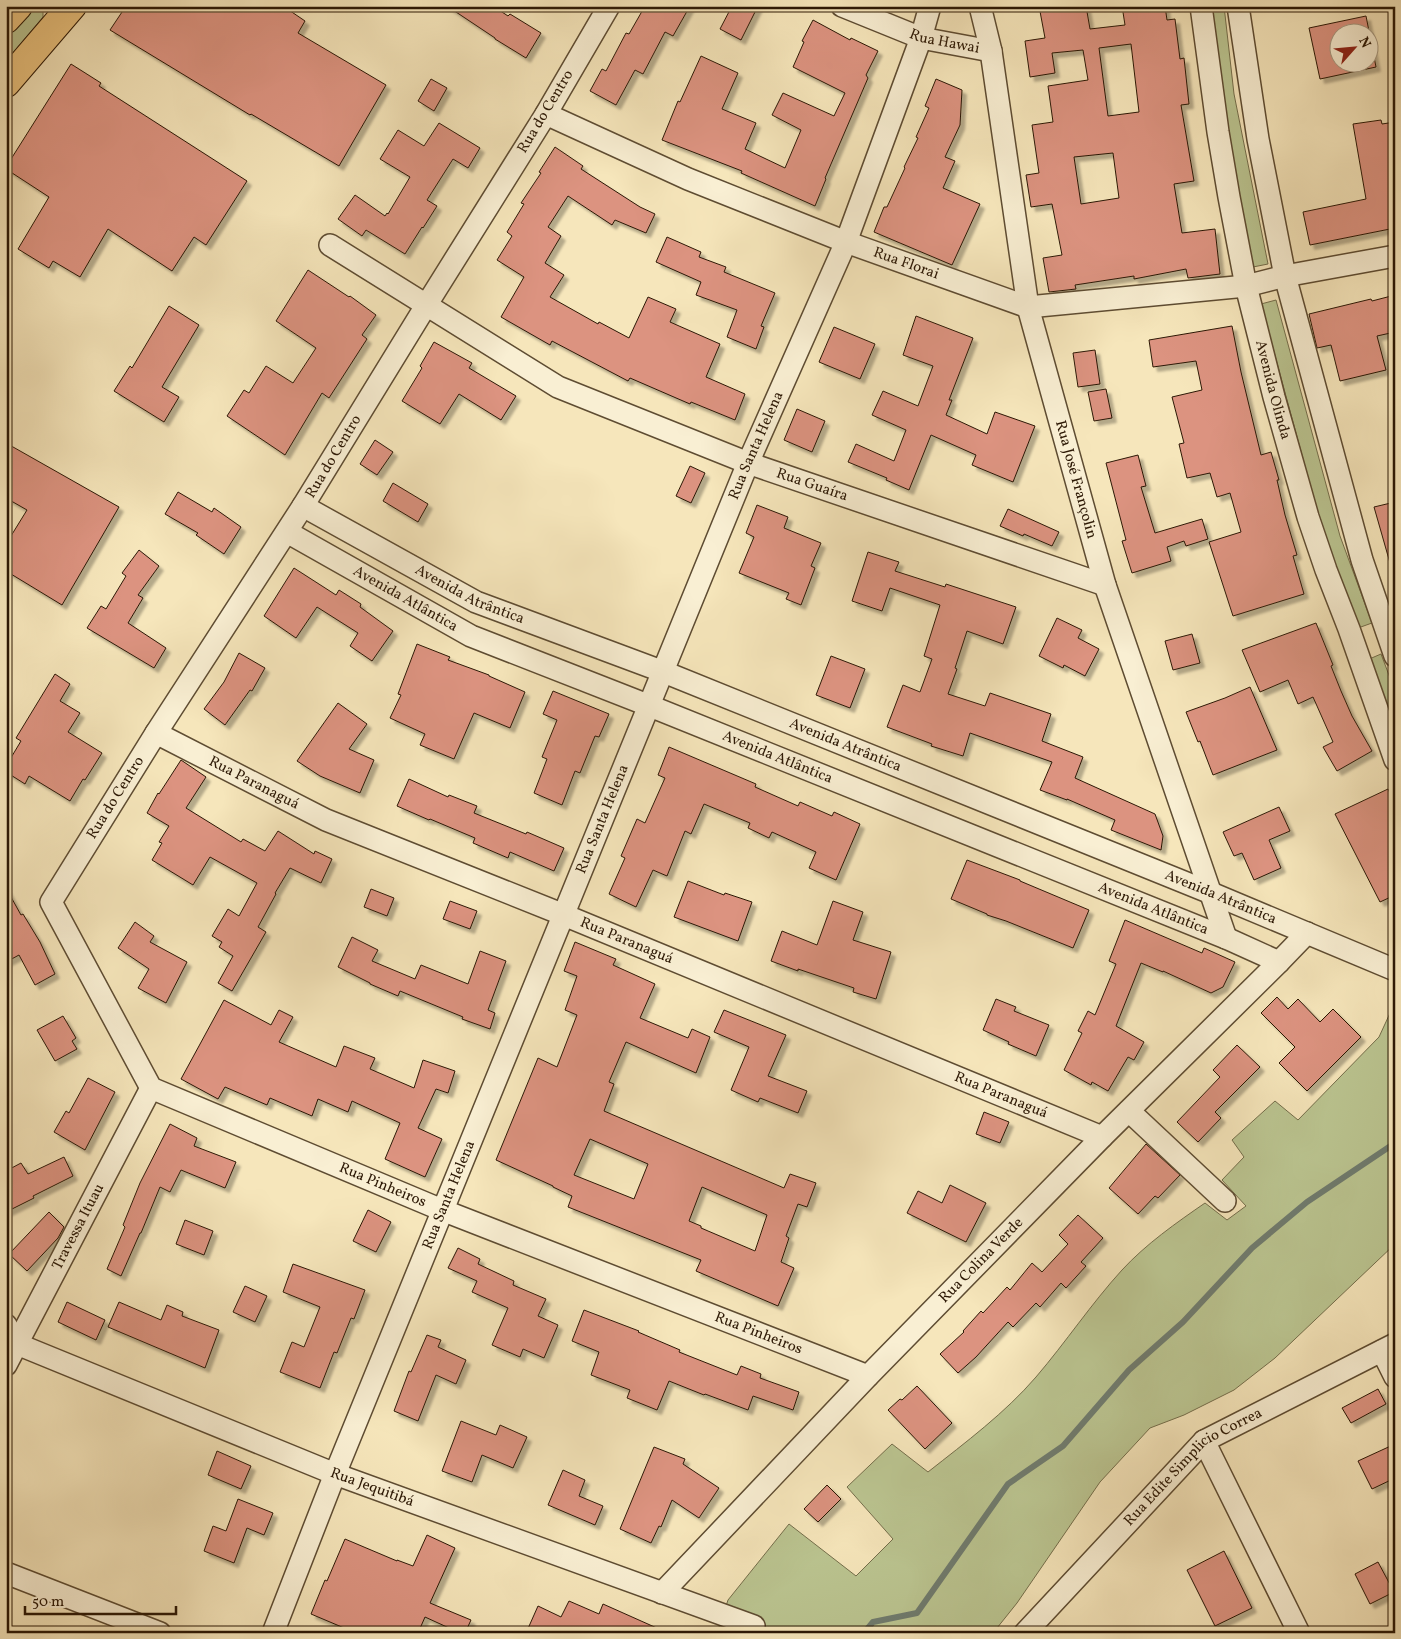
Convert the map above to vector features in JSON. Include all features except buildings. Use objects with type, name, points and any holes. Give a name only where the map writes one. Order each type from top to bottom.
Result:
[{"type":"main road","points":[[6,19],[18,6]]},
{"type":"main road","points":[[6,83],[61,10]]},
{"type":"street","name":"Rua do Centro","points":[[151,1088],[51,902],[156,733],[287,532],[546,114],[609,6]]},
{"type":"street","name":"Rua Hawai","points":[[842,6],[921,38],[991,51]]},
{"type":"street","name":"Rua Santa Helena","points":[[273,1633],[442,1210],[748,463],[846,242],[921,38],[930,6]]},
{"type":"street","name":"Rua José Françolin","points":[[980,6],[991,51],[1028,307],[1104,585],[1226,938]]},
{"type":"street","name":"Avenida Olinda","points":[[1201,6],[1218,132],[1246,286],[1274,397],[1308,517],[1395,760]]},
{"type":"street","points":[[1238,6],[1258,139],[1285,276],[1362,560],[1390,629],[1395,656]]},
{"type":"street","name":"Rua Florai","points":[[546,114],[688,179],[846,242],[1028,307],[1246,286],[1285,276],[1395,256]]},
{"type":"street","name":"Rua Guaíra","points":[[330,245],[558,387],[748,463],[1104,585]]},
{"type":"street","name":"Avenida Atrântica","points":[[303,506],[476,602],[664,672],[1307,932],[1395,970]]},
{"type":"street","name":"Avenida Atlântica","points":[[287,532],[471,636],[1226,938],[1280,962]]},
{"type":"street","points":[[1353,641],[1390,629]]},
{"type":"street","name":"Rua Paranaguá","points":[[156,733],[326,820],[564,914],[1102,1137]]},
{"type":"street","name":"Rua Colina Verde","points":[[662,1593],[868,1376],[1102,1137],[1280,962],[1307,932]]},
{"type":"street","name":"Rua Pinheiros","points":[[151,1088],[442,1210],[868,1376]]},
{"type":"street","name":"Travessa Ituau","points":[[6,1365],[151,1088]]},
{"type":"street","points":[[1129,1111],[1225,1201]]},
{"type":"street","points":[[6,1325],[17,1344]]},
{"type":"street","name":"Rua Jequitibá","points":[[17,1344],[335,1474],[754,1626]]},
{"type":"street","points":[[1388,1348],[1395,1377]]},
{"type":"street","name":"Rua Edite Simplicio Correa","points":[[1026,1632],[1204,1441],[1388,1348]]},
{"type":"street","points":[[1204,1441],[1299,1633]]},
{"type":"street","points":[[6,1573],[160,1633]]},
{"type":"green space","points":[[33,6],[41,6],[43,17],[6,61],[6,39]]},
{"type":"green space","points":[[1210,6],[1224,6],[1234,94],[1268,264],[1253,267],[1221,96]]},
{"type":"green space","points":[[1276,300],[1340,536],[1372,623],[1358,628],[1325,540],[1261,304]]},
{"type":"green space","points":[[1381,654],[1395,691],[1395,733],[1367,660]]},
{"type":"green space","points":[[1395,1008],[1395,1244],[1275,1358],[1234,1390],[1184,1415],[1150,1428],[1100,1482],[1017,1603],[993,1633],[717,1633],[728,1600],[789,1524],[856,1576],[893,1539],[847,1487],[892,1444],[928,1472],[985,1427],[1024,1390],[1122,1270],[1151,1243],[1205,1203],[1227,1220],[1246,1206],[1222,1180],[1244,1157],[1232,1140],[1275,1101],[1298,1120],[1379,1037],[1391,1011]]},
{"type":"waterway","points":[[864,1633],[873,1622],[917,1613],[1008,1484],[1063,1446],[1129,1370],[1183,1322],[1252,1248],[1307,1202],[1395,1143]]}]
